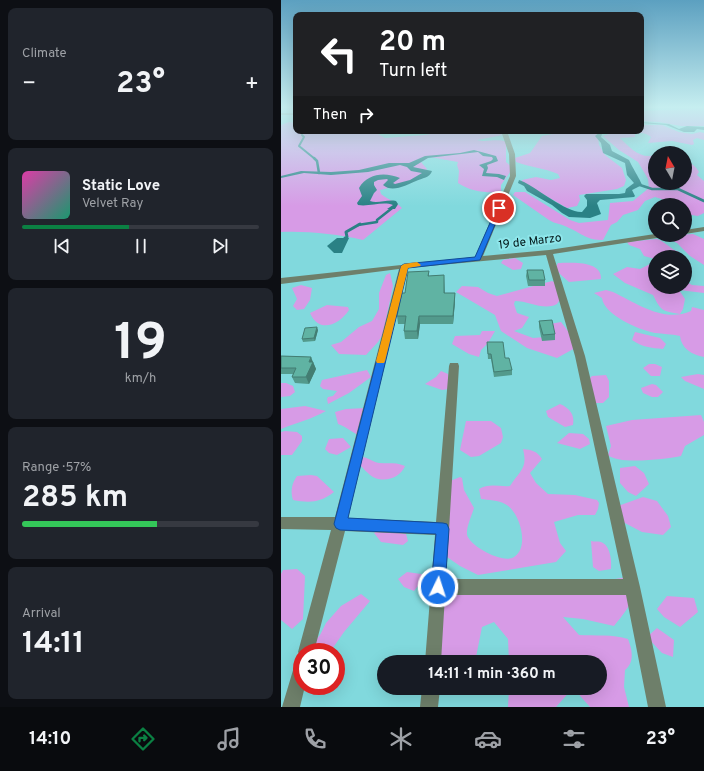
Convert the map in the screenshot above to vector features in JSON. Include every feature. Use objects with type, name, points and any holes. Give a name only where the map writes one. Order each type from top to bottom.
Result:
[{"type":"street","points":[[478,259],[513,176],[512,154],[507,140]]},
{"type":"street","points":[[692,231],[704,229]]},
{"type":"street","name":"19 de Marzo","points":[[281,282],[404,266],[549,252],[648,237]]},
{"type":"street","points":[[549,252],[580,356],[632,587],[657,707]]},
{"type":"street","points":[[308,643],[340,524],[404,266]]},
{"type":"street","points":[[433,655],[454,366]]},
{"type":"street","points":[[281,523],[443,529]]},
{"type":"street","points":[[438,587],[632,587]]},
{"type":"street","points":[[291,707],[294,695]]},
{"type":"street","points":[[429,707],[430,695]]},
{"type":"shaded area","points":[[281,140],[499,140],[506,142],[506,162],[513,168],[501,185],[501,192],[484,192],[468,188],[458,183],[458,162],[430,157],[421,162],[427,169],[413,182],[380,190],[381,194],[402,208],[363,240],[322,233],[281,232]]},
{"type":"shaded area","points":[[539,140],[598,140],[599,145],[605,155],[622,168],[626,180],[624,186],[617,189],[579,195],[580,200],[577,206],[567,208],[522,182],[522,180],[536,177],[551,180],[560,178],[558,174],[553,172],[516,162],[515,158],[530,153]]},
{"type":"shaded area","points":[[608,140],[622,140],[631,149],[648,156],[648,179],[638,162],[619,150]]},
{"type":"shaded area","points":[[650,140],[693,140],[694,144],[692,145],[672,141],[648,143]]},
{"type":"shaded area","points":[[692,164],[699,172],[697,175],[704,181],[704,213],[698,216],[692,215],[692,198],[648,198],[638,210],[623,215],[617,222],[611,225],[603,240],[588,238],[567,227],[551,221],[513,195],[515,192],[525,192],[570,220],[579,223],[608,220],[610,203],[633,201],[648,189],[692,190]]},
{"type":"shaded area","points":[[692,234],[704,239],[704,265],[692,257],[692,250],[684,250],[675,242],[692,242]]},
{"type":"shaded area","points":[[648,240],[648,242],[663,242],[675,250],[648,250],[648,257],[644,256],[640,249],[629,245],[627,242]]},
{"type":"shaded area","points":[[515,258],[523,263],[521,269],[513,270],[501,263],[503,260]]},
{"type":"shaded area","points":[[558,263],[577,263],[591,266],[596,268],[600,273],[601,279],[569,282],[555,268]]},
{"type":"shaded area","points":[[648,265],[648,293],[625,283],[613,274],[627,267],[640,269]]},
{"type":"shaded area","points":[[390,273],[393,286],[385,324],[386,329],[378,342],[366,355],[339,354],[331,345],[341,342],[359,327],[372,321],[379,309],[379,293],[386,275]]},
{"type":"shaded area","points":[[552,281],[554,282],[561,298],[557,304],[552,306],[542,306],[515,301],[514,304],[517,313],[529,317],[522,328],[514,331],[533,338],[545,337],[550,324],[561,322],[577,343],[577,347],[557,358],[527,348],[501,331],[495,315],[456,292],[462,286],[478,287],[497,296]]},
{"type":"shaded area","points":[[301,285],[312,288],[310,300],[304,309],[297,310],[293,306],[297,299],[292,288]]},
{"type":"shaded area","points":[[692,285],[704,286],[704,293],[692,292]]},
{"type":"shaded area","points":[[606,290],[661,313],[671,315],[681,314],[691,311],[692,307],[704,310],[704,357],[691,353],[682,344],[680,336],[655,333],[640,329],[615,316],[604,304],[602,298],[594,293]]},
{"type":"shaded area","points":[[651,294],[682,294],[685,299],[683,309],[680,314],[666,311],[660,307],[653,295]]},
{"type":"shaded area","points":[[327,305],[348,307],[349,310],[340,320],[335,323],[329,325],[318,324],[310,313]]},
{"type":"shaded area","points":[[482,331],[495,331],[488,343],[481,350],[479,357],[469,354],[452,344],[455,336],[480,335]]},
{"type":"shaded area","points":[[635,332],[660,338],[666,344],[663,349],[643,346],[632,340]]},
{"type":"shaded area","points":[[649,364],[655,364],[662,367],[660,376],[651,376],[643,368]]},
{"type":"shaded area","points":[[367,370],[371,377],[349,393],[328,404],[328,397],[333,396],[337,391],[323,389],[320,386],[322,380]]},
{"type":"shaded area","points":[[441,371],[448,374],[449,389],[442,390],[425,384],[436,377]]},
{"type":"shaded area","points":[[698,374],[704,375],[704,389],[685,381],[681,377]]},
{"type":"shaded area","points":[[606,375],[609,381],[609,397],[603,403],[592,403],[584,384],[592,376]]},
{"type":"shaded area","points":[[281,383],[286,383],[293,386],[295,392],[290,396],[281,397]]},
{"type":"shaded area","points":[[652,384],[656,385],[663,392],[658,397],[652,397],[643,393],[641,388]]},
{"type":"shaded area","points":[[560,404],[571,412],[573,425],[565,427],[548,417],[546,411]]},
{"type":"shaded area","points":[[305,406],[326,411],[310,419],[281,429],[281,409]]},
{"type":"shaded area","points":[[366,408],[371,423],[362,437],[338,424],[335,412],[346,409]]},
{"type":"shaded area","points":[[701,415],[704,422],[704,435],[685,446],[681,456],[665,459],[632,461],[613,458],[608,455],[611,446],[606,426],[632,420]]},
{"type":"shaded area","points":[[466,421],[491,421],[501,428],[503,437],[501,443],[479,456],[471,457],[460,450]]},
{"type":"shaded area","points":[[281,432],[297,432],[302,436],[302,441],[292,455],[281,455]]},
{"type":"shaded area","points":[[569,433],[583,434],[589,439],[590,444],[580,449],[557,443]]},
{"type":"shaded area","points":[[343,438],[351,447],[337,455],[329,453],[325,449],[329,439]]},
{"type":"shaded area","points":[[523,449],[534,451],[542,459],[530,473],[536,483],[548,494],[575,495],[597,500],[599,503],[598,509],[595,515],[578,515],[554,522],[560,543],[566,551],[556,562],[478,575],[460,566],[447,557],[445,483],[460,477],[462,478],[464,490],[474,508],[467,528],[467,535],[470,540],[481,549],[495,556],[509,559],[514,557],[519,552],[521,546],[522,538],[519,521],[510,508],[503,503],[481,499],[479,489],[490,486],[510,486],[524,465]]},
{"type":"shaded area","points":[[361,457],[379,463],[405,466],[400,474],[392,478],[382,480],[367,473],[359,464]]},
{"type":"shaded area","points":[[635,466],[644,473],[649,484],[636,496],[628,492],[620,483],[620,468]]},
{"type":"shaded area","points":[[297,476],[317,476],[334,492],[329,496],[314,501],[304,502],[293,500],[292,487]]},
{"type":"shaded area","points":[[643,497],[657,501],[668,516],[671,527],[663,535],[642,532],[621,521],[618,506]]},
{"type":"shaded area","points":[[381,528],[406,534],[408,541],[403,545],[381,542],[374,533]]},
{"type":"shaded area","points":[[591,541],[601,542],[607,546],[611,557],[611,569],[599,571],[593,567]]},
{"type":"shaded area","points":[[297,569],[305,576],[303,619],[292,629],[281,620],[281,574],[283,570]]},
{"type":"shaded area","points":[[407,572],[421,574],[425,577],[414,591],[404,587],[398,579]]},
{"type":"shaded area","points":[[632,576],[632,593],[630,603],[628,608],[614,626],[583,619],[563,617],[579,635],[622,637],[628,639],[631,647],[632,655],[630,663],[625,670],[624,687],[629,707],[590,707],[579,695],[607,695],[607,655],[509,655],[508,639],[494,622],[482,627],[476,655],[439,655],[428,625],[445,577],[491,582],[562,584],[609,580]]},
{"type":"shaded area","points":[[361,594],[370,601],[336,643],[313,643],[320,635],[326,623],[341,606]]},
{"type":"shaded area","points":[[667,596],[694,598],[698,612],[680,627],[664,617],[657,609]]},
{"type":"shaded area","points":[[657,628],[674,640],[673,657],[662,653],[647,637]]},
{"type":"shaded area","points":[[509,695],[567,695],[556,707],[508,707]]},
{"type":"water","points":[[598,140],[604,140],[610,145],[612,151],[629,160],[642,185],[632,190],[635,196],[634,197],[600,200],[597,203],[601,214],[590,218],[569,217],[552,205],[527,191],[524,186],[518,183],[519,180],[524,182],[561,205],[569,209],[582,212],[587,206],[587,200],[584,196],[586,194],[625,193],[626,189],[634,183],[627,175],[625,163],[603,153],[601,143]]},
{"type":"water","points":[[474,150],[496,156],[498,161],[487,165],[488,168],[486,173],[506,176],[504,180],[497,177],[482,176],[484,169],[479,165],[493,159],[492,157],[483,156],[478,152],[428,158],[413,167],[432,171],[425,178],[395,188],[383,185],[388,180],[387,179],[374,182],[377,190],[370,201],[396,201],[398,204],[395,209],[387,209],[393,205],[389,204],[358,205],[357,203],[362,196],[359,188],[367,179],[377,175],[389,175],[400,178],[393,183],[395,184],[410,180],[422,173],[411,171],[407,167],[400,165],[368,172],[331,175],[304,173],[281,178],[281,176],[301,171],[331,172],[359,170],[389,163],[409,163],[425,156],[460,153]]},
{"type":"water","points":[[337,238],[349,238],[342,253],[334,253],[327,246]]},
{"type":"building","points":[[527,270],[543,270],[545,280],[529,280]]},
{"type":"building","points":[[429,271],[428,276],[444,275],[444,293],[455,293],[453,316],[419,316],[417,331],[404,331],[406,316],[397,316],[402,293],[405,293],[408,272]]},
{"type":"building","points":[[552,320],[555,334],[543,335],[539,321]]},
{"type":"building","points":[[317,327],[314,338],[302,339],[305,328]]},
{"type":"building","points":[[487,342],[503,342],[505,358],[509,358],[512,370],[494,372],[491,354],[488,354]]},
{"type":"building","points":[[281,356],[311,357],[309,362],[313,362],[306,377],[292,377],[296,368],[281,368]]},
{"type":"waterway","points":[[302,140],[299,146],[315,159]]},
{"type":"waterway","points":[[315,159],[317,161],[319,173]]},
{"type":"waterway","points":[[637,184],[652,189],[678,189],[704,201]]},
{"type":"waterway","points":[[358,225],[377,222],[377,220],[396,205]]},
{"type":"waterway","points":[[345,238],[347,237],[346,232],[358,225]]},
{"type":"slow traffic","points":[[381,361],[404,266],[417,265]]},
{"type":"route","points":[[438,587],[443,529],[340,524],[404,266],[478,259],[499,208]]}]
